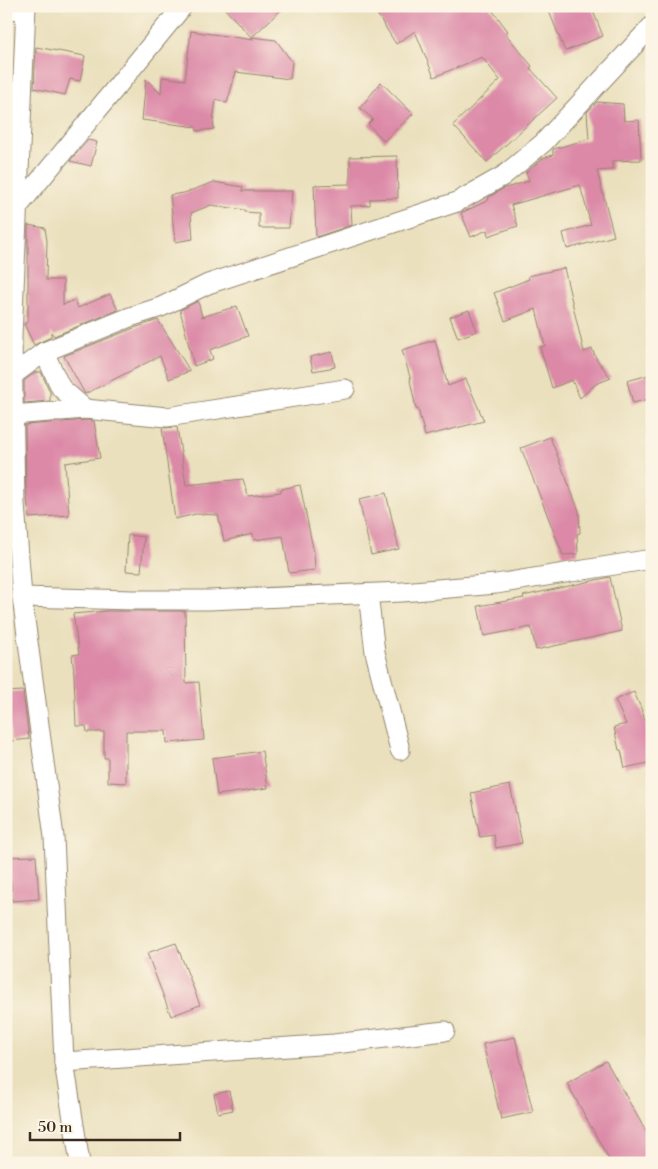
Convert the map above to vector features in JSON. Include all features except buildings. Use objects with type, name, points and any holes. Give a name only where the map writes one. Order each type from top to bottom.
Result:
[{"type":"street","points":[[17,208],[183,6]]},
{"type":"street","points":[[6,10],[26,8],[17,208],[11,259],[9,337],[13,375],[15,504],[22,597],[54,837],[64,1062],[80,1163]]},
{"type":"street","points":[[13,375],[44,352],[130,317],[161,307],[208,284],[456,202],[503,176],[542,143],[652,26]]},
{"type":"street","points":[[44,352],[61,388],[85,408]]},
{"type":"street","points":[[13,415],[85,408],[167,416],[345,389]]},
{"type":"street","points":[[22,597],[180,600],[402,592],[496,584],[652,559]]},
{"type":"street","points":[[368,594],[375,652],[400,750]]},
{"type":"street","points":[[64,1062],[334,1044],[444,1031]]}]
